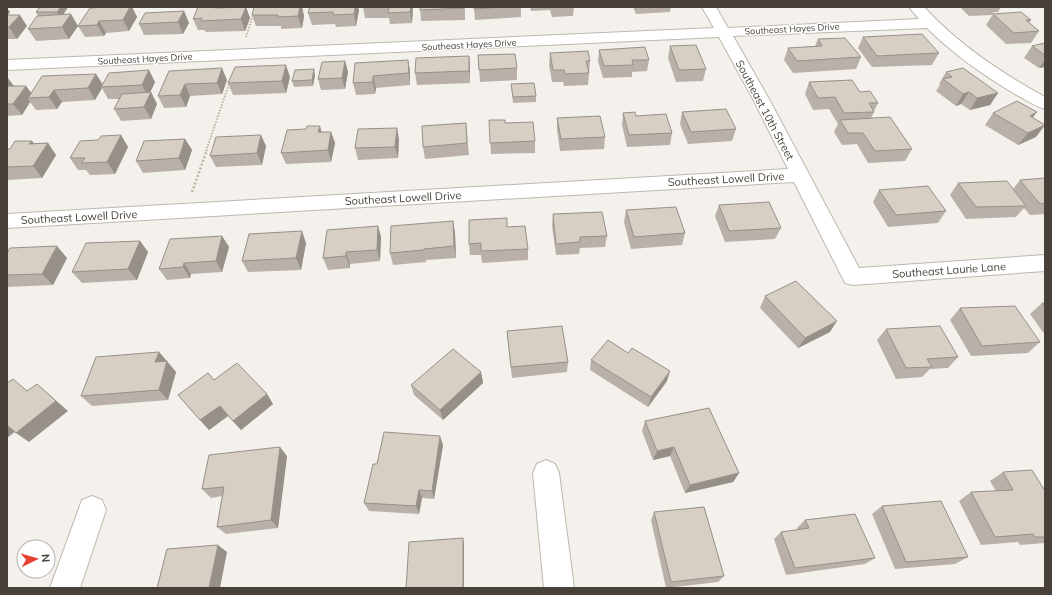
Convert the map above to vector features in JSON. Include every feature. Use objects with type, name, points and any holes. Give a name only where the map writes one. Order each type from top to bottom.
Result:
[{"type":"street","name":"Southeast 10th Street","points":[[709,7],[761,99],[853,277]]},
{"type":"street","points":[[916,7],[955,46],[987,69],[1045,104]]},
{"type":"street","name":"Southeast Hayes Drive","points":[[7,66],[931,23]]},
{"type":"street","name":"Southeast Lowell Drive","points":[[7,221],[799,174]]},
{"type":"street","name":"Southeast Laurie Lane","points":[[853,277],[1045,263]]},
{"type":"street","points":[[546,473],[559,588]]},
{"type":"street","points":[[65,588],[92,510]]},
{"type":"path","points":[[192,192],[253,15]]},
{"type":"building","points":[[40,7],[61,7],[57,12],[36,12]]},
{"type":"building","points":[[130,7],[123,20],[99,21],[97,25],[78,26],[90,8]]},
{"type":"building","points":[[198,7],[246,7],[241,19],[201,21],[202,18],[193,19]]},
{"type":"building","points":[[254,7],[300,7],[298,16],[278,17],[278,15],[252,15]]},
{"type":"building","points":[[310,7],[355,7],[354,14],[333,15],[333,12],[308,13]]},
{"type":"building","points":[[389,7],[411,7],[410,12],[388,13]]},
{"type":"building","points":[[420,7],[464,7],[464,8],[420,10]]},
{"type":"building","points":[[474,7],[503,7],[474,9]]},
{"type":"building","points":[[184,11],[178,22],[139,24],[145,13]]},
{"type":"building","points":[[1021,12],[1031,20],[1026,20],[1039,31],[1014,33],[993,14]]},
{"type":"building","points":[[71,14],[62,27],[28,29],[37,16]]},
{"type":"building","points":[[7,15],[20,15],[9,27],[7,27]]},
{"type":"building","points":[[922,34],[939,53],[877,56],[863,37]]},
{"type":"building","points":[[845,38],[861,57],[797,61],[788,48],[822,46],[818,39]]},
{"type":"building","points":[[1045,43],[1045,55],[1032,46]]},
{"type":"building","points":[[696,45],[706,69],[679,70],[670,46]]},
{"type":"building","points":[[645,47],[649,60],[632,60],[633,65],[604,66],[599,50]]},
{"type":"building","points":[[588,51],[590,61],[586,61],[589,73],[565,74],[564,70],[553,70],[550,53]]},
{"type":"building","points":[[515,54],[517,68],[479,70],[478,55]]},
{"type":"building","points":[[469,56],[469,71],[415,73],[416,58]]},
{"type":"building","points":[[408,60],[409,73],[373,76],[373,82],[353,83],[355,63]]},
{"type":"building","points":[[345,61],[342,78],[318,79],[322,62]]},
{"type":"building","points":[[286,65],[282,81],[228,83],[235,67]]},
{"type":"building","points":[[222,68],[217,83],[185,84],[180,95],[158,96],[169,71]]},
{"type":"building","points":[[963,68],[998,93],[977,98],[969,92],[963,94],[943,79],[952,77],[946,72]]},
{"type":"building","points":[[314,69],[312,80],[292,81],[295,70]]},
{"type":"building","points":[[149,70],[142,85],[101,87],[109,73]]},
{"type":"building","points":[[96,74],[88,88],[54,90],[49,97],[28,98],[42,76]]},
{"type":"building","points":[[852,80],[860,92],[870,91],[878,103],[869,103],[874,112],[844,113],[835,97],[818,98],[809,82]]},
{"type":"building","points":[[534,83],[536,96],[513,97],[511,84]]},
{"type":"building","points":[[7,86],[26,86],[13,104],[7,104]]},
{"type":"building","points":[[151,92],[144,107],[114,109],[122,94]]},
{"type":"building","points":[[1017,101],[1037,112],[1030,116],[1045,125],[1028,133],[993,113]]},
{"type":"building","points":[[726,109],[736,129],[691,132],[682,112]]},
{"type":"building","points":[[635,112],[636,116],[666,114],[672,133],[629,135],[623,113]]},
{"type":"building","points":[[600,116],[605,137],[561,139],[557,118]]},
{"type":"building","points":[[890,117],[912,149],[875,151],[863,133],[848,133],[840,120]]},
{"type":"building","points":[[489,120],[505,120],[505,123],[533,122],[535,141],[490,143]]},
{"type":"building","points":[[466,123],[467,143],[423,147],[422,126]]},
{"type":"building","points":[[307,126],[320,126],[318,132],[331,132],[328,150],[281,153],[287,130],[306,129]]},
{"type":"building","points":[[397,128],[395,147],[355,148],[358,129]]},
{"type":"building","points":[[121,135],[107,162],[81,163],[85,158],[70,158],[80,141],[98,140],[101,136]]},
{"type":"building","points":[[261,135],[257,153],[210,156],[216,137]]},
{"type":"building","points":[[185,139],[179,158],[136,161],[144,141]]},
{"type":"building","points":[[15,141],[32,141],[29,144],[48,143],[33,166],[7,167],[7,149],[10,149]]},
{"type":"building","points":[[1045,178],[1045,203],[1040,204],[1020,180]]},
{"type":"building","points":[[1007,181],[1026,206],[976,207],[958,183]]},
{"type":"building","points":[[928,186],[946,211],[896,215],[879,190]]},
{"type":"building","points":[[769,202],[781,228],[729,231],[719,205]]},
{"type":"building","points":[[676,207],[685,233],[634,237],[626,210]]},
{"type":"building","points":[[602,212],[607,236],[580,237],[580,242],[556,244],[553,214]]},
{"type":"building","points":[[507,218],[507,227],[525,226],[528,249],[481,251],[481,243],[469,244],[469,220]]},
{"type":"building","points":[[453,221],[454,246],[390,253],[391,226]]},
{"type":"building","points":[[378,226],[377,250],[346,252],[346,256],[323,258],[327,230]]},
{"type":"building","points":[[302,231],[296,258],[242,261],[249,234]]},
{"type":"building","points":[[222,236],[216,261],[184,263],[183,267],[159,269],[170,239]]},
{"type":"building","points":[[140,241],[128,269],[72,272],[86,243]]},
{"type":"building","points":[[57,246],[42,274],[7,275],[7,253],[10,248]]},
{"type":"building","points":[[796,281],[837,321],[805,338],[765,296]]},
{"type":"building","points":[[1015,306],[1040,342],[982,346],[960,308]]},
{"type":"building","points":[[562,326],[568,362],[511,367],[507,331]]},
{"type":"building","points":[[940,326],[958,357],[927,359],[932,367],[906,368],[886,329]]},
{"type":"building","points":[[608,340],[628,353],[632,348],[670,371],[651,397],[591,360]]},
{"type":"building","points":[[453,349],[481,372],[440,410],[411,385]]},
{"type":"building","points":[[159,352],[155,362],[167,361],[159,390],[81,396],[96,357]]},
{"type":"building","points":[[237,363],[267,394],[233,421],[220,406],[200,420],[178,395],[208,373],[214,380]]},
{"type":"building","points":[[13,379],[27,391],[37,384],[56,401],[16,433],[7,425],[7,383]]},
{"type":"building","points":[[709,408],[739,473],[690,485],[674,447],[657,451],[645,421]]},
{"type":"building","points":[[384,432],[440,436],[432,491],[419,490],[416,506],[364,503],[373,464],[377,464]]},
{"type":"building","points":[[280,447],[271,520],[217,527],[224,487],[202,489],[209,455]]},
{"type":"building","points":[[1032,470],[1045,491],[1045,537],[1035,537],[1033,534],[995,537],[971,492],[1013,490],[1003,472]]},
{"type":"building","points":[[941,501],[968,557],[906,562],[882,506]]},
{"type":"building","points":[[704,507],[724,576],[671,582],[654,512]]},
{"type":"building","points":[[855,514],[875,558],[795,568],[781,532],[809,528],[805,520]]},
{"type":"building","points":[[463,538],[463,588],[406,588],[409,542]]},
{"type":"building","points":[[218,545],[209,588],[157,588],[167,549]]}]
